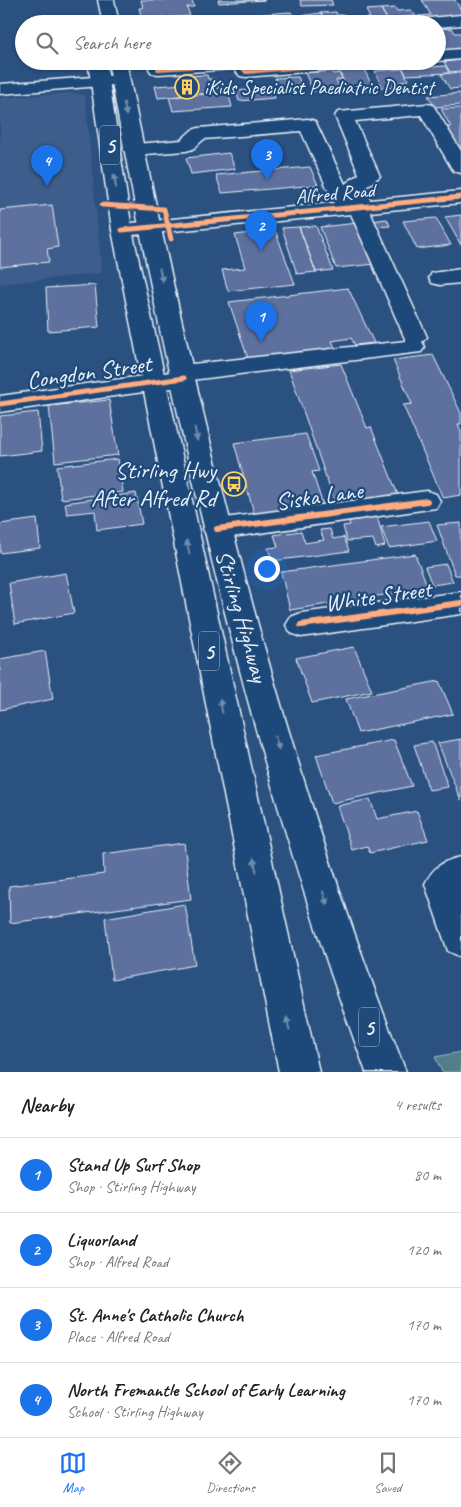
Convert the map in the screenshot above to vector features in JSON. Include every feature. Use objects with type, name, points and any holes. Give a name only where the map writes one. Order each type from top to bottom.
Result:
[{"type":"main road","points":[[106,0],[108,15]]},
{"type":"main road","points":[[446,21],[461,20]]},
{"type":"main road","points":[[446,55],[461,54]]},
{"type":"main road","name":"Stirling Highway","points":[[103,70],[111,81],[133,149],[136,229]]},
{"type":"main road","name":"Stirling Highway","points":[[114,70],[111,81],[136,229],[174,378],[293,799],[352,983],[386,1072]]},
{"type":"main road","points":[[244,70],[246,72],[269,70]]},
{"type":"main road","points":[[0,89],[111,81]]},
{"type":"main road","points":[[356,208],[308,125],[300,118],[306,110],[330,112],[426,109],[461,167]]},
{"type":"main road","points":[[330,112],[370,176],[354,186],[356,208]]},
{"type":"main road","points":[[133,149],[186,145],[199,134],[308,125]]},
{"type":"main road","name":"Alfred Road","points":[[136,229],[461,197]]},
{"type":"main road","name":"Congdon Street","points":[[0,404],[414,342],[356,208]]},
{"type":"main road","points":[[440,278],[461,276]]},
{"type":"main road","name":"Stirling Highway","points":[[174,378],[212,664],[299,1072]]},
{"type":"main road","name":"Siska Lane","points":[[217,529],[427,501]]},
{"type":"main road","name":"White Street","points":[[301,625],[459,610]]},
{"type":"main road","points":[[461,873],[453,875],[443,884],[446,899],[461,939]]},
{"type":"shaded area","points":[[70,93],[85,95],[102,273],[0,284],[0,98]]},
{"type":"green space","points":[[461,1052],[461,1072],[442,1072],[435,1057]]},
{"type":"building","points":[[141,0],[192,0],[194,7],[187,7],[190,15],[141,15],[139,8],[143,8]]},
{"type":"building","points":[[218,0],[265,0],[219,3]]},
{"type":"building","points":[[300,0],[331,0],[333,5],[302,6]]},
{"type":"building","points":[[422,0],[455,0],[461,10],[461,19],[446,20],[446,15],[431,15]]},
{"type":"building","points":[[381,9],[411,10],[415,15],[385,15]]},
{"type":"building","points":[[381,9],[384,15],[368,15],[366,10]]},
{"type":"building","points":[[291,12],[292,15],[250,15]]},
{"type":"building","points":[[336,12],[337,15],[322,15],[321,13]]},
{"type":"building","points":[[321,13],[322,15],[306,15]]},
{"type":"building","points":[[446,28],[452,28],[455,33],[461,33],[461,49],[446,50]]},
{"type":"building","points":[[461,60],[461,71],[450,72],[446,62]]},
{"type":"building","points":[[446,66],[449,73],[406,75],[404,70],[446,70]]},
{"type":"building","points":[[364,70],[374,90],[349,92],[339,71]]},
{"type":"building","points":[[403,70],[408,80],[398,83],[400,87],[382,88],[375,71]]},
{"type":"building","points":[[332,71],[333,74],[339,73],[342,80],[336,80],[340,89],[313,91],[305,73]]},
{"type":"building","points":[[461,72],[461,88],[450,89],[441,74]]},
{"type":"building","name":"iKids Specialist Paediatric Dentist","points":[[207,75],[208,79],[215,79],[219,88],[211,89],[212,93],[158,98],[155,86],[185,84],[183,76]]},
{"type":"building","points":[[298,77],[301,84],[277,86],[275,78]]},
{"type":"building","points":[[271,88],[275,98],[239,101],[236,91]]},
{"type":"building","points":[[228,92],[232,107],[173,111],[169,97]]},
{"type":"building","points":[[461,93],[461,105],[435,107],[428,96]]},
{"type":"building","points":[[461,108],[461,156],[446,127],[451,127],[441,109]]},
{"type":"building","points":[[229,153],[235,169],[191,174],[186,158]]},
{"type":"building","points":[[310,167],[318,185],[222,193],[216,175]]},
{"type":"building","points":[[52,205],[58,247],[47,249],[49,262],[0,267],[0,210]]},
{"type":"building","points":[[461,215],[461,245],[445,217]]},
{"type":"building","points":[[436,218],[451,245],[417,249],[403,221]]},
{"type":"building","points":[[387,219],[390,226],[375,227],[372,221]]},
{"type":"building","points":[[358,223],[376,264],[336,268],[320,227]]},
{"type":"building","points":[[316,226],[333,270],[316,272],[299,227]]},
{"type":"building","points":[[299,227],[316,272],[297,274],[282,228]]},
{"type":"building","points":[[275,230],[295,284],[228,291],[222,270],[245,268],[235,235]]},
{"type":"building","points":[[95,285],[99,327],[48,331],[46,288]]},
{"type":"building","points":[[348,288],[374,343],[355,345],[351,338],[332,341],[336,350],[249,362],[229,302]]},
{"type":"building","points":[[433,355],[461,413],[461,424],[458,424],[461,431],[461,495],[443,498],[403,405],[412,404],[393,360]]},
{"type":"building","points":[[341,364],[367,428],[371,427],[400,500],[337,509],[289,370]]},
{"type":"building","points":[[109,400],[118,455],[55,462],[49,406]]},
{"type":"building","points":[[38,412],[42,451],[0,456],[0,416]]},
{"type":"building","points":[[306,434],[319,471],[312,472],[325,511],[256,520],[234,443]]},
{"type":"building","points":[[118,459],[123,492],[61,499],[57,466]]},
{"type":"building","points":[[136,493],[142,524],[97,530],[95,511],[67,514],[65,503]]},
{"type":"building","points":[[360,516],[377,516],[385,546],[376,548],[373,539],[347,541],[343,526],[350,525],[348,520],[360,519]]},
{"type":"building","points":[[37,519],[40,548],[0,553],[0,524]]},
{"type":"building","points":[[429,521],[437,541],[389,548],[381,527]]},
{"type":"building","points":[[461,523],[461,575],[455,575],[437,525]]},
{"type":"building","points":[[330,529],[333,539],[344,537],[349,551],[272,561],[268,548],[278,547],[274,535],[301,531],[305,543],[324,540],[320,530]]},
{"type":"building","points":[[415,554],[428,588],[290,610],[281,572]]},
{"type":"building","points":[[446,564],[453,582],[432,585],[425,567]]},
{"type":"building","points":[[66,573],[74,613],[15,624],[9,583]]},
{"type":"building","points":[[354,647],[372,691],[312,703],[296,658]]},
{"type":"building","points":[[45,651],[53,699],[0,710],[0,659]]},
{"type":"building","points":[[439,681],[453,714],[358,733],[346,699]]},
{"type":"building","points":[[461,739],[461,801],[438,743]]},
{"type":"building","points":[[394,740],[412,786],[332,803],[316,755]]},
{"type":"building","points":[[432,742],[448,787],[429,790],[414,745]]},
{"type":"building","points":[[370,799],[377,819],[417,811],[428,840],[370,853],[367,846],[352,850],[337,806]]},
{"type":"building","points":[[184,843],[191,899],[10,923],[9,886],[104,874],[103,854]]},
{"type":"building","points":[[185,904],[195,965],[112,980],[105,918]]},
{"type":"cycle path","points":[[244,70],[246,72],[269,70]]},
{"type":"cycle path","points":[[122,230],[461,197]]},
{"type":"cycle path","points":[[102,205],[164,209],[171,239]]},
{"type":"cycle path","points":[[0,404],[184,378]]},
{"type":"cycle path","points":[[217,529],[427,501]]},
{"type":"cycle path","points":[[301,625],[461,603]]},
{"type":"place","name":"iKids Specialist Paediatric Dentist","points":[[187,87]]},
{"type":"place","name":"St. Anne's Catholic Church","points":[[267,180]]},
{"type":"place","name":"North Fremantle School of Early Learning","points":[[47,186]]},
{"type":"place","name":"Liquorland","points":[[261,251]]},
{"type":"place","name":"Stand Up Surf Shop","points":[[261,342]]},
{"type":"place","name":"Stirling Hwy After Alfred Rd","points":[[234,484]]}]
